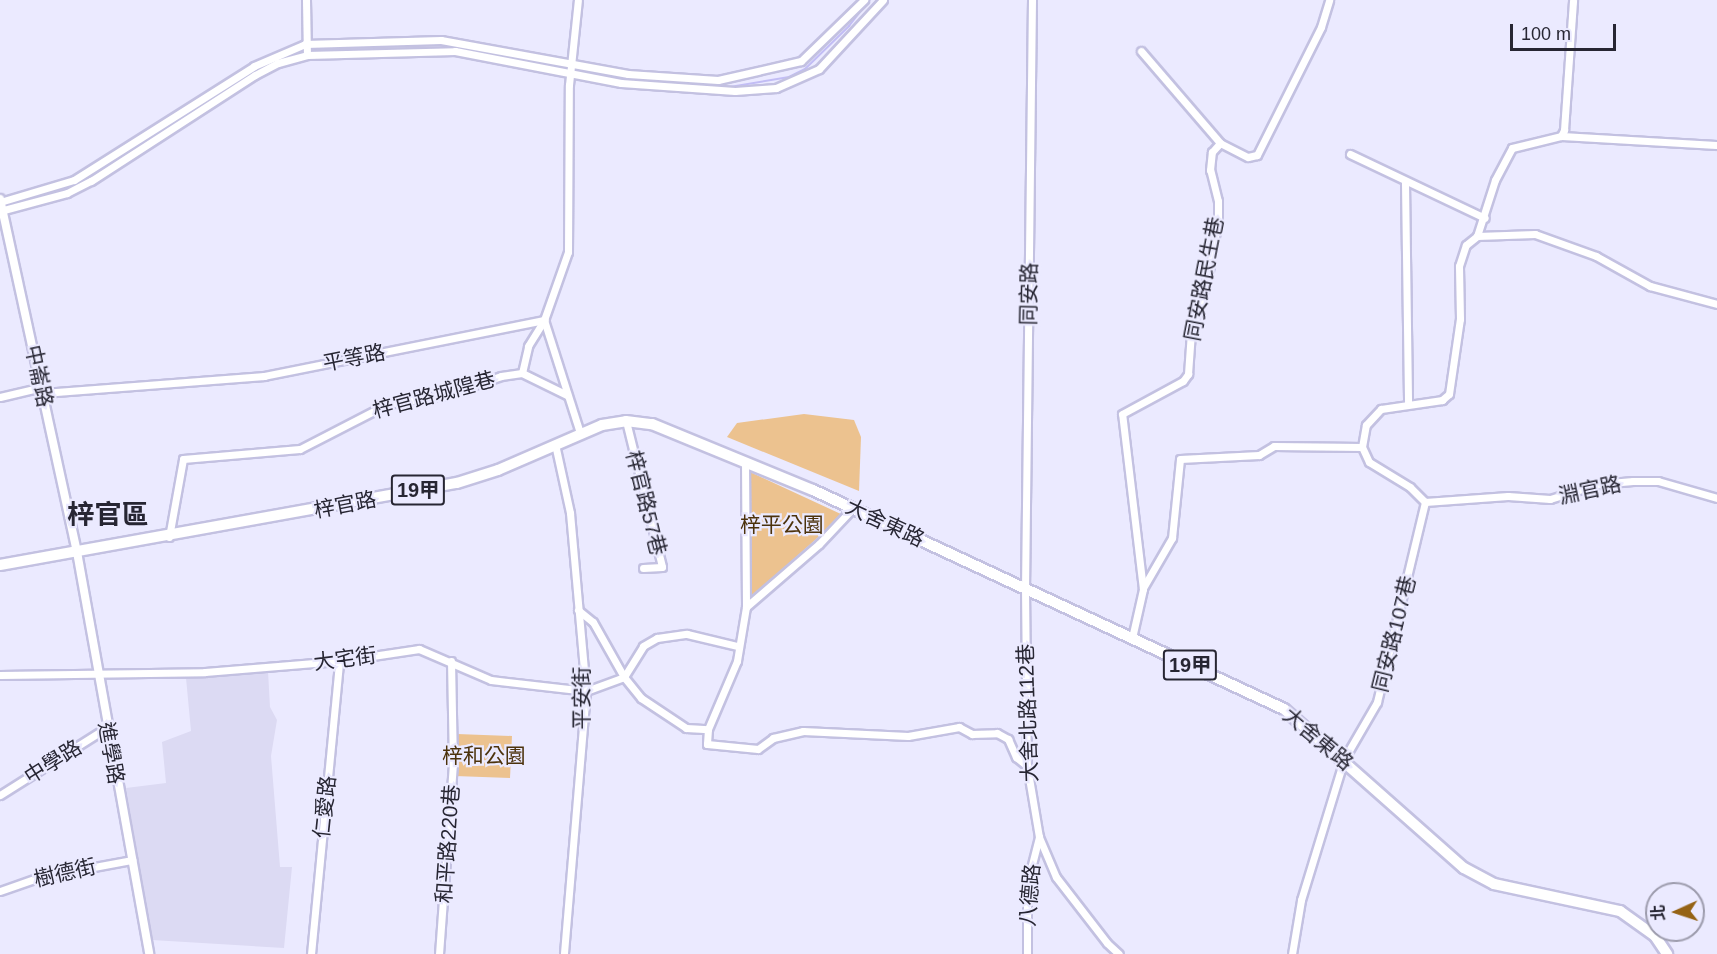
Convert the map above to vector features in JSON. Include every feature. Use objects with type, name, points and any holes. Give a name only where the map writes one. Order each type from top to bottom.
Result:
[{"type":"main road","name":"梓官路","points":[[0,565],[170,537],[475,479],[580,433],[626,421],[663,427],[745,460]]},
{"type":"main road","name":"大舍東路","points":[[745,460],[1284,709],[1344,759],[1416,828],[1469,872],[1494,884],[1620,911],[1655,936],[1667,954]]},
{"type":"street","points":[[306,0],[309,32],[307,50]]},
{"type":"street","name":"梓官路城隍巷","points":[[522,373],[528,346],[544,320],[568,252],[570,63],[578,0]]},
{"type":"street","points":[[148,138],[254,66],[307,50],[441,46],[570,63],[628,74],[705,80],[775,70],[812,54],[864,0]]},
{"type":"street","points":[[1,206],[74,180],[255,75],[307,50],[441,46],[455,51],[621,83],[692,89],[776,88],[819,69],[883,0]]},
{"type":"street","name":"同安路","points":[[1025,588],[1032,0]]},
{"type":"street","points":[[1141,51],[1220,143],[1248,157],[1257,155],[1322,27],[1329,0]]},
{"type":"street","points":[[1561,136],[1569,76],[1573,0]]},
{"type":"street","points":[[1425,502],[1410,487],[1369,462],[1362,447],[1372,414],[1408,403],[1442,400],[1449,394],[1460,319],[1458,266],[1466,245],[1477,236],[1485,218],[1495,180],[1512,148],[1561,136],[1717,145]]},
{"type":"street","name":"同安路民生巷","points":[[1143,589],[1122,414],[1183,381],[1188,375],[1191,332],[1208,276],[1218,220],[1209,160],[1220,143]]},
{"type":"street","points":[[1350,154],[1405,183],[1485,218]]},
{"type":"street","points":[[1405,183],[1408,403]]},
{"type":"street","name":"中崙路","points":[[1,206],[77,552]]},
{"type":"street","points":[[1477,236],[1535,234],[1596,256],[1650,286],[1717,304]]},
{"type":"street","points":[[544,320],[580,433]]},
{"type":"street","name":"平等路","points":[[0,397],[42,390],[264,376],[544,320]]},
{"type":"street","name":"梓官路城隍巷","points":[[170,537],[183,459],[300,448],[387,404],[444,395],[522,373],[567,395]]},
{"type":"street","name":"梓官路57巷","points":[[626,421],[662,567],[643,568]]},
{"type":"street","name":"平安街","points":[[555,444],[570,513],[585,691],[564,954]]},
{"type":"street","points":[[1132,638],[1143,589],[1172,538],[1180,459],[1259,455],[1274,446],[1362,447]]},
{"type":"street","points":[[745,460],[746,607],[733,673],[708,729],[706,744],[758,749],[773,738],[804,731],[908,736],[959,728],[972,734],[996,733],[1008,739],[1016,757],[1027,766]]},
{"type":"street","name":"淵官路","points":[[1425,502],[1508,496],[1550,499],[1598,484],[1633,481],[1658,481],[1717,498]]},
{"type":"street","name":"同安路107巷","points":[[1292,954],[1301,900],[1344,759],[1377,702],[1425,502]]},
{"type":"street","points":[[746,607],[819,544],[853,508]]},
{"type":"street","name":"進學路","points":[[77,552],[106,728],[149,954]]},
{"type":"street","name":"大舍北路112巷","points":[[1025,588],[1027,766],[1039,837],[1065,893],[1119,954]]},
{"type":"street","points":[[578,610],[593,622],[624,677],[641,698],[686,728],[708,729]]},
{"type":"street","points":[[585,691],[624,677],[643,646],[657,638],[687,634],[737,646]]},
{"type":"street","name":"大宅街","points":[[0,675],[168,674],[339,661],[419,649],[491,680],[585,691]]},
{"type":"street","name":"仁愛路","points":[[311,954],[339,661]]},
{"type":"street","name":"和平路220巷","points":[[439,954],[453,765],[451,661]]},
{"type":"street","name":"中學路","points":[[0,795],[106,728]]},
{"type":"street","name":"八德路","points":[[1027,954],[1027,884],[1039,837]]},
{"type":"street","name":"樹德街","points":[[0,891],[40,877],[132,860]]},
{"type":"shaded area","points":[[268,671],[270,707],[277,720],[271,756],[280,867],[292,867],[284,948],[152,940],[126,788],[166,783],[162,742],[191,731],[186,678]]},
{"type":"green space","name":"梓平公園","points":[[804,414],[854,420],[861,437],[859,491],[727,437],[737,423]]},
{"type":"green space","name":"梓平公園","points":[[748,471],[843,515],[748,600]]},
{"type":"green space","name":"梓和公園","points":[[457,734],[512,736],[510,778],[455,776]]},
{"type":"waterway","points":[[730,87],[789,77],[805,69],[849,26],[869,0]]},
{"type":"waterway","points":[[284,56],[305,52]]},
{"type":"waterway","points":[[14,201],[77,183],[263,66]]},
{"type":"district","name":"梓官區","points":[[108,516]]}]
